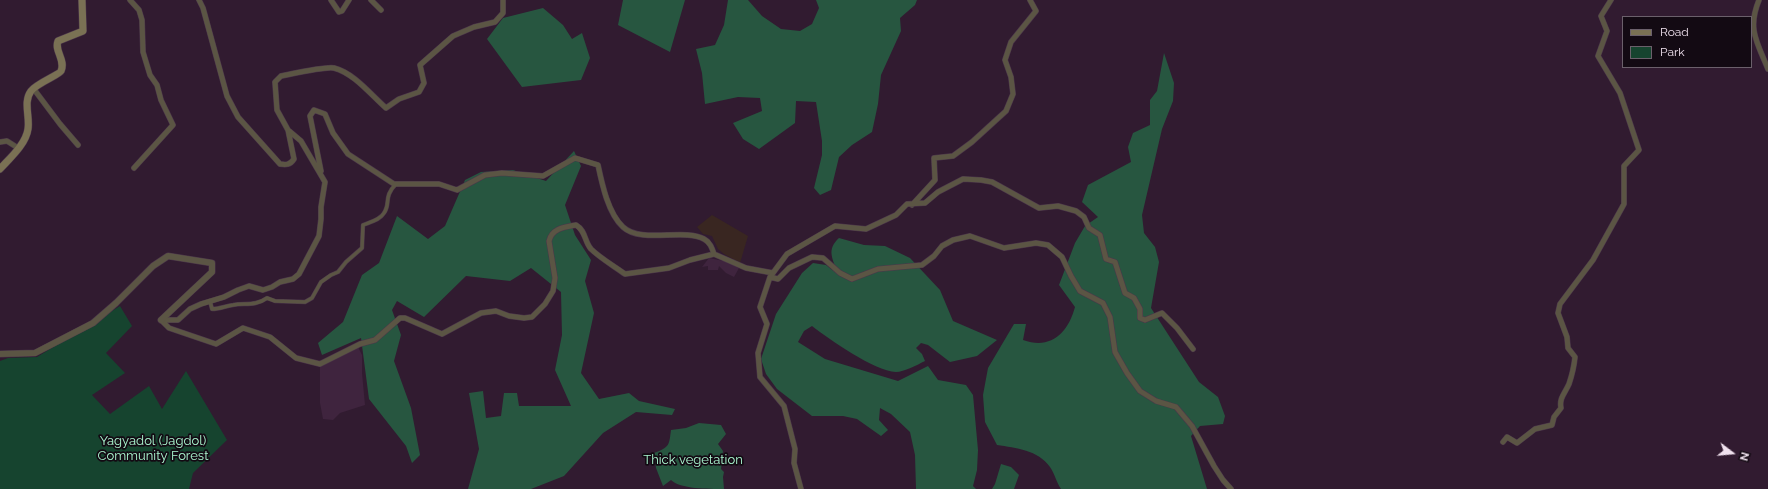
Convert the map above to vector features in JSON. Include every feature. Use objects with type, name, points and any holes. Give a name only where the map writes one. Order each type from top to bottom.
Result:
[{"type":"main road","points":[[0,169],[18,148],[28,131],[29,116],[26,106],[28,97],[33,88],[60,73],[62,64],[56,46],[61,40],[83,31],[82,0]]},
{"type":"street","points":[[130,0],[139,10],[142,20],[143,52],[150,75],[158,84],[161,100],[173,125],[134,168]]},
{"type":"street","points":[[199,0],[203,8],[227,96],[238,117],[280,164],[286,165],[294,159],[288,130],[277,110],[275,82],[281,76],[332,68],[345,73],[386,108],[399,99],[419,92],[424,83],[420,64],[453,36],[474,27],[495,22],[503,13],[503,0]]},
{"type":"street","points":[[331,0],[339,12],[342,11],[349,0]]},
{"type":"street","points":[[371,0],[381,10]]},
{"type":"street","points":[[912,205],[935,180],[934,158],[953,156],[972,142],[1006,111],[1013,94],[1011,77],[1005,60],[1011,42],[1036,11],[1030,0]]},
{"type":"street","points":[[1503,442],[1507,437],[1517,443],[1535,429],[1552,425],[1554,417],[1561,408],[1560,400],[1568,386],[1575,357],[1568,348],[1567,337],[1558,313],[1560,304],[1593,260],[1624,204],[1624,166],[1639,150],[1620,93],[1598,56],[1607,31],[1600,16],[1611,0]]},
{"type":"street","points":[[1759,0],[1752,21],[1755,38],[1768,69]]},
{"type":"street","points":[[33,88],[78,145]]},
{"type":"street","points":[[321,174],[310,116],[314,110],[325,114],[333,133],[348,154],[394,184],[439,184],[457,190],[485,175],[502,173],[543,176],[575,158],[598,165],[606,198],[622,226],[629,231],[648,235],[689,236],[705,239],[710,245],[714,254]]},
{"type":"street","points":[[161,320],[178,320],[190,309],[210,301],[224,298],[238,290],[249,286],[263,290],[280,282],[292,279],[300,274],[318,236],[321,219],[320,207],[325,182],[300,140],[288,130]]},
{"type":"street","points":[[0,142],[7,141],[18,148]]},
{"type":"street","points":[[801,489],[794,463],[795,449],[784,406],[760,377],[758,353],[767,324],[760,307],[771,277],[787,254],[835,226],[866,229],[896,215],[907,204],[925,204],[938,192],[963,180],[981,180],[992,182],[1039,208],[1058,206],[1076,211],[1084,217],[1089,228],[1100,235],[1106,259],[1115,262],[1125,293],[1134,298],[1140,309],[1140,318],[1145,320],[1162,313],[1177,328],[1193,349]]},
{"type":"street","points":[[210,301],[212,309],[220,309],[233,305],[261,303],[267,298],[275,301],[304,302],[312,298],[321,282],[338,272],[346,262],[362,248],[363,225],[378,219],[385,212],[389,191],[396,184]]},
{"type":"street","points":[[161,320],[168,328],[216,344],[243,328],[270,337],[296,358],[320,364],[360,344],[374,340],[400,318],[405,318],[442,334],[481,313],[496,311],[509,316],[524,318],[532,316],[545,304],[553,291],[555,278],[549,241],[555,230],[576,225],[585,235],[587,244],[592,250],[625,274],[669,268],[690,260],[714,254],[746,268],[778,279],[789,268],[812,257],[823,258],[840,273],[852,279],[878,269],[922,265],[934,256],[942,246],[953,240],[970,236],[1004,248],[1036,243],[1048,245],[1062,257],[1080,291],[1103,303],[1110,317],[1115,352],[1127,374],[1140,391],[1156,401],[1176,407],[1192,426],[1214,466],[1231,489]]},
{"type":"street","points":[[0,354],[35,353],[93,322],[116,303],[153,266],[168,256],[212,263],[212,272],[161,320]]},
{"type":"shaded area","points":[[712,215],[748,236],[740,263],[718,249],[712,236],[703,234],[697,227]]},
{"type":"shaded area","points":[[709,258],[729,262],[739,268],[734,277],[726,273],[719,266],[718,270],[708,270],[708,266],[702,267]]},
{"type":"shaded area","points":[[358,347],[362,355],[365,405],[340,413],[333,420],[323,419],[320,403],[320,364]]},
{"type":"green space","points":[[623,0],[685,0],[670,52],[618,25]]},
{"type":"green space","points":[[728,0],[748,0],[762,16],[781,29],[800,31],[812,24],[819,8],[816,0],[917,0],[915,5],[900,18],[901,31],[881,75],[878,104],[872,132],[852,145],[839,157],[831,190],[820,195],[814,188],[822,155],[822,141],[816,102],[796,101],[795,123],[759,149],[743,139],[733,123],[762,111],[760,98],[738,97],[705,104],[702,73],[696,49],[715,45],[724,25]]},
{"type":"green space","points":[[543,8],[563,25],[572,39],[582,33],[590,58],[581,80],[522,87],[487,39],[503,18]]},
{"type":"green space","points":[[1164,53],[1174,83],[1173,101],[1162,129],[1142,215],[1144,233],[1155,247],[1159,262],[1151,308],[1199,382],[1218,397],[1225,416],[1223,424],[1200,426],[1191,436],[1207,489],[1061,489],[1053,472],[1045,461],[1033,453],[1012,447],[997,445],[985,422],[983,395],[988,368],[1014,324],[1026,324],[1023,340],[1033,343],[1050,341],[1063,332],[1068,325],[1075,307],[1059,285],[1075,243],[1085,226],[1098,217],[1082,202],[1088,185],[1131,162],[1128,147],[1133,133],[1150,125],[1150,100],[1157,91]]},
{"type":"green space","points":[[574,151],[581,166],[565,205],[575,235],[591,260],[585,281],[594,313],[581,373],[599,399],[629,393],[639,401],[675,409],[672,415],[636,412],[603,433],[564,476],[531,489],[468,489],[479,449],[469,393],[483,391],[486,418],[501,416],[504,393],[517,393],[519,406],[571,406],[555,370],[562,335],[561,292],[531,268],[510,281],[466,276],[424,317],[397,301],[392,310],[401,335],[394,361],[411,408],[420,455],[412,463],[406,446],[369,399],[361,338],[322,355],[318,343],[343,322],[362,275],[379,263],[397,216],[428,239],[445,226],[465,180],[481,172],[513,170],[546,181]]},
{"type":"green space","points":[[839,238],[864,245],[885,246],[910,258],[940,290],[953,321],[997,340],[977,356],[950,362],[928,345],[921,343],[916,348],[922,354],[925,361],[907,370],[899,372],[876,366],[852,354],[812,326],[804,331],[798,342],[825,359],[898,381],[928,366],[938,380],[966,385],[973,395],[978,450],[977,470],[973,486],[976,489],[916,489],[915,455],[910,432],[891,414],[880,408],[879,420],[888,430],[881,436],[857,419],[843,416],[812,416],[777,389],[766,374],[761,359],[776,314],[802,273],[813,263],[826,265],[835,272],[836,268],[832,256],[832,249],[833,245]]},
{"type":"green space","name":"Yagyadol (Jagdol) Community Forest","points":[[120,306],[132,326],[106,353],[125,373],[92,395],[110,414],[149,386],[162,409],[186,371],[227,440],[193,473],[189,489],[0,489],[0,361],[8,358],[37,357]]},
{"type":"green space","name":"Thick vegetation","points":[[699,423],[721,425],[726,434],[718,444],[723,451],[721,469],[724,472],[724,489],[688,487],[675,483],[671,480],[663,486],[656,468],[654,453],[668,445],[671,430],[686,428]]},
{"type":"green space","points":[[1001,464],[1011,467],[1019,475],[1014,489],[992,489]]}]
